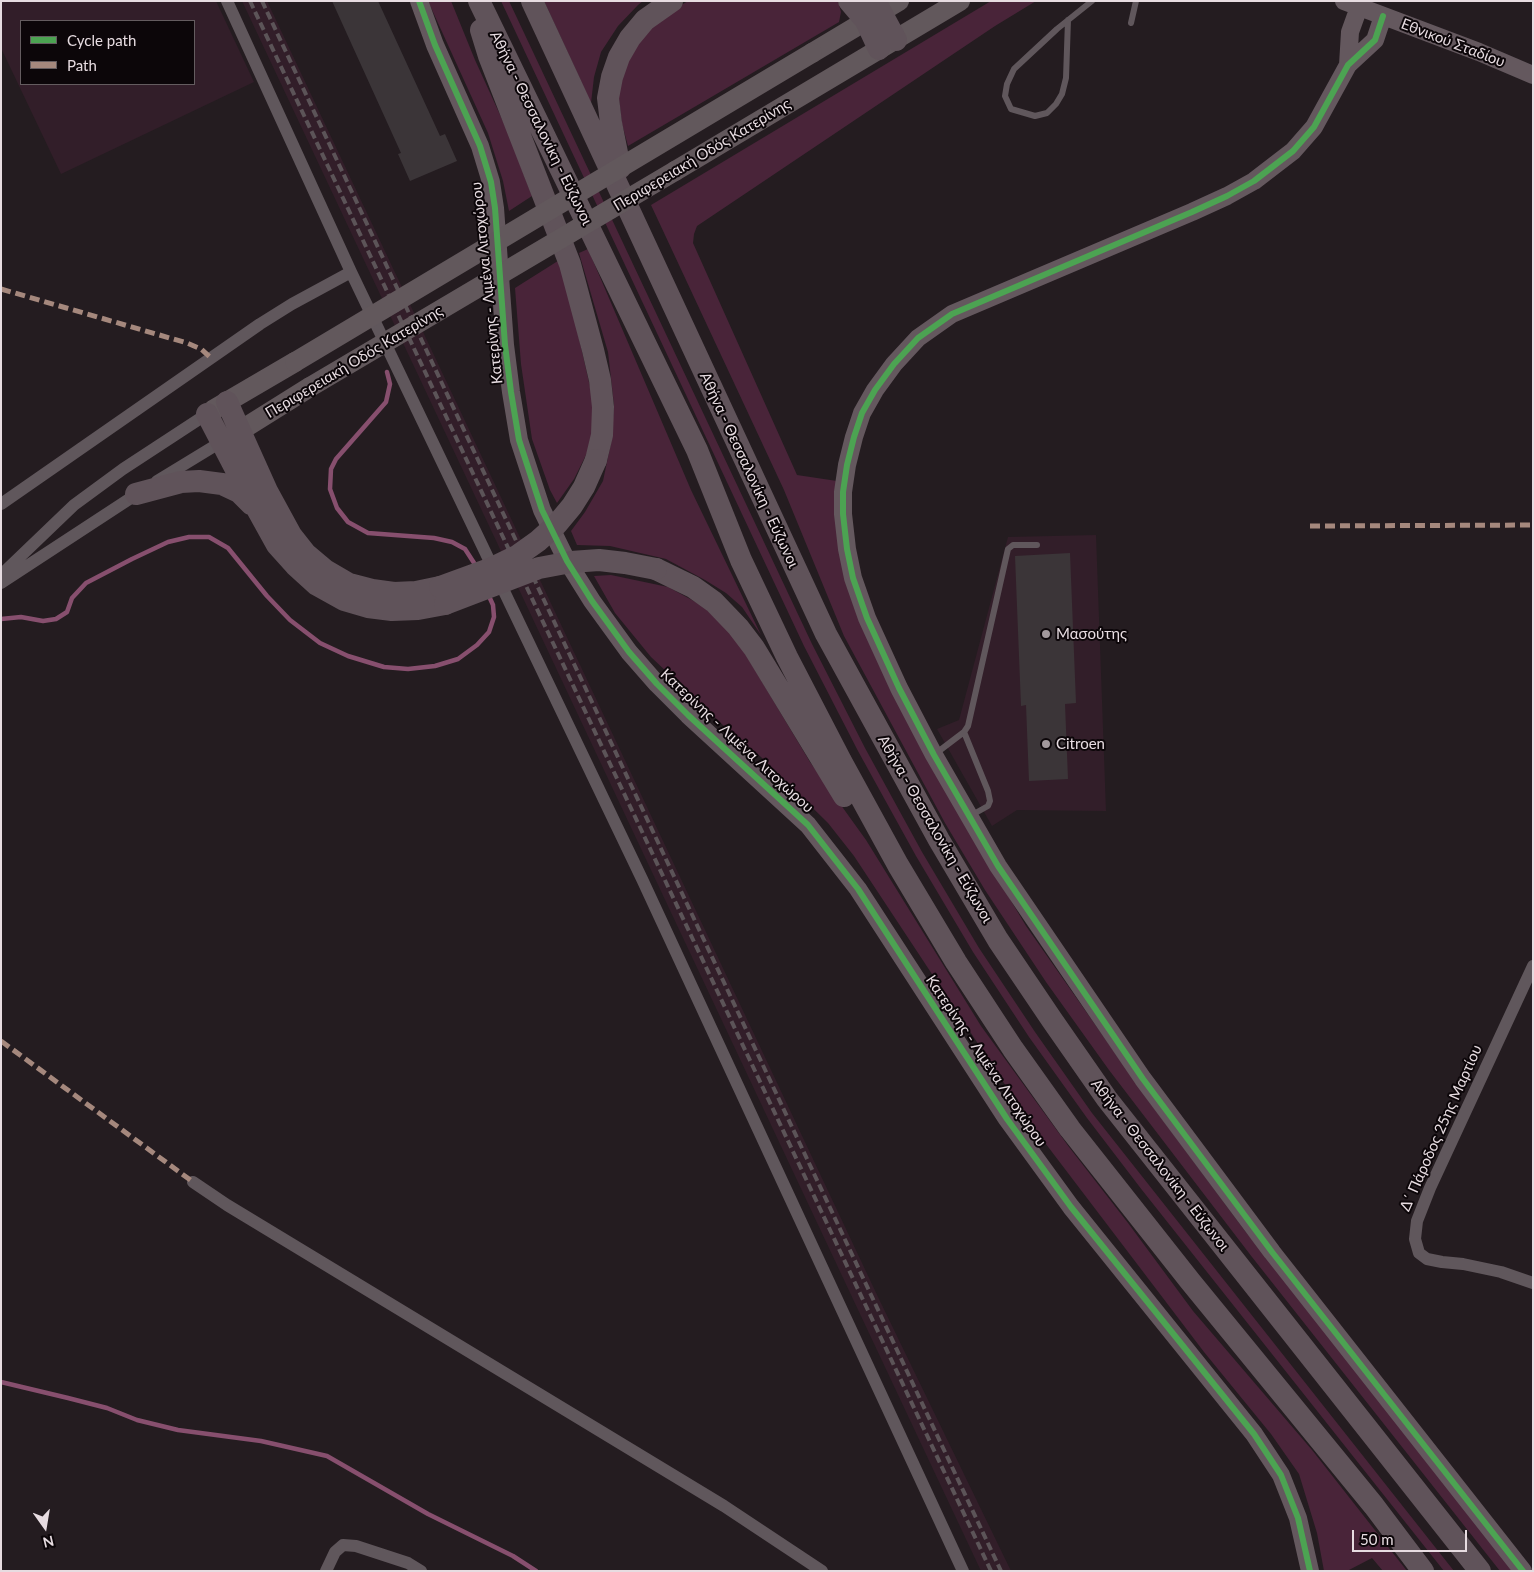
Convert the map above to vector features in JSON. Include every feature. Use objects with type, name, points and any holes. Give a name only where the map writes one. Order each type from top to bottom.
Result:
[{"type":"highway","points":[[207,414],[278,545],[295,565],[317,585],[344,600],[368,607],[392,610],[418,609],[517,556],[557,524],[572,506],[584,487],[596,460],[602,435],[604,407],[600,380],[570,264],[489,56],[474,1]]},
{"type":"highway","name":"Αθήνα - Θεσσαλονίκη - Εύζωνοι","points":[[479,1],[697,450],[741,560],[783,648],[898,866],[956,962],[1013,1049],[1070,1129],[1190,1281],[1368,1499],[1423,1571]]},
{"type":"highway","name":"Αθήνα - Θεσσαλονίκη - Εύζωνοι","points":[[532,1],[826,634],[939,840],[998,940],[1107,1099],[1480,1571]]},
{"type":"highway","points":[[639,230],[615,147],[608,98],[614,70],[630,38],[645,20],[672,1]]},
{"type":"highway","points":[[849,1],[881,9],[888,45]]},
{"type":"highway","points":[[227,402],[267,491],[291,535],[306,554],[325,570],[349,584],[394,594],[416,592],[443,595],[539,568],[571,562],[600,560],[656,569],[693,587],[714,602],[738,627],[754,648],[863,825],[898,866]]},
{"type":"highway","points":[[136,494],[181,482],[199,480],[222,484],[239,492],[262,518]]},
{"type":"main road","name":"Περιφερειακή Οδός Κατερίνης","points":[[221,442],[310,387],[476,291],[960,1]]},
{"type":"main road","name":"Περιφερειακή Οδός Κατερίνης","points":[[207,414],[812,53],[881,9]]},
{"type":"street","points":[[226,1],[351,272],[642,879],[963,1571]]},
{"type":"street","name":"Κατερίνης - Λιμένα Λιτοχώρου","points":[[419,1],[435,45],[480,146],[491,182],[495,208],[505,345],[520,440],[542,510],[567,561],[592,601],[629,652],[657,684],[688,715],[808,825],[858,889],[1007,1119],[1065,1199],[1254,1434],[1280,1475],[1298,1518],[1310,1571]]},
{"type":"street","points":[[1348,64],[1352,4]]},
{"type":"street","name":"Εθνικού Σταδίου","points":[[1352,4],[1479,52],[1533,75]]},
{"type":"street","points":[[1383,16],[1375,40],[1348,64],[1314,127],[1293,151],[1254,181],[1192,212],[952,314],[918,338],[894,364],[875,390],[862,413],[847,465],[843,492],[843,514],[853,578],[867,618],[899,688],[934,755],[1004,874],[1143,1079],[1272,1252],[1523,1571]]},
{"type":"street","points":[[1,504],[260,324],[351,272]]},
{"type":"street","points":[[1,575],[74,505],[123,468],[207,414]]},
{"type":"street","name":"Περιφερειακή Οδός Κατερίνης","points":[[1,583],[36,562],[136,494],[221,442]]},
{"type":"street","name":"Δ΄ Πάροδος 25ης Μαρτίου","points":[[1533,966],[1430,1188],[1417,1221],[1416,1239],[1419,1253],[1426,1259],[1501,1272],[1533,1283]]},
{"type":"street","points":[[193,1182],[227,1205],[724,1506],[822,1571]]},
{"type":"street","points":[[326,1571],[335,1552],[343,1545],[356,1546],[408,1563],[422,1571]]},
{"type":"lane","points":[[1068,20],[1066,78],[1062,94],[1056,104],[1047,113],[1035,116],[1011,109],[1005,96],[1007,84],[1014,69],[1024,58],[1068,20],[1092,1]]},
{"type":"lane","points":[[1131,23],[1136,1]]},
{"type":"lane","points":[[934,755],[964,732],[968,726],[1008,549],[1013,545],[1037,545]]},
{"type":"lane","points":[[964,732],[988,791],[990,801],[988,806],[969,816]]},
{"type":"shaded area","points":[[1,1],[216,1],[254,82],[61,174],[1,48]]},
{"type":"shaded area","points":[[242,1],[267,1],[879,1299],[1011,1571],[981,1571]]},
{"type":"shaded area","points":[[428,1],[451,1],[507,130],[532,196],[509,211],[503,181],[488,133]]},
{"type":"shaded area","points":[[501,1],[509,1],[812,644],[865,748],[922,852],[979,948],[1092,1113],[1454,1571],[1444,1571],[1142,1190],[1029,1037],[973,952],[916,856],[858,751],[804,646]]},
{"type":"shaded area","points":[[544,1],[643,1],[618,26],[601,52],[594,77],[591,103]]},
{"type":"shaded area","points":[[688,1],[838,1],[841,12],[839,22],[628,146],[622,124],[618,91],[625,63],[653,22]]},
{"type":"shaded area","points":[[991,1],[1036,1],[995,26],[697,226],[693,243],[797,475],[837,481],[841,553],[976,842],[1026,926],[1148,1100],[1245,1231],[1293,1289],[1514,1571],[1500,1571],[1252,1257],[1109,1070],[1046,982],[985,890],[945,823],[844,636],[784,490],[651,205]]},
{"type":"shaded area","points":[[588,249],[691,490],[761,635],[742,607],[726,593],[666,559],[610,546],[577,545],[571,531],[585,512],[603,481],[611,443],[614,405],[608,352],[579,253]]},
{"type":"shaded area","points":[[561,259],[596,413],[592,443],[574,479],[557,503],[550,490],[532,439],[521,364],[515,288]]},
{"type":"shaded area","points":[[1096,535],[1106,811],[1017,810],[992,826],[937,729],[959,720],[1008,537]]},
{"type":"shaded area","points":[[611,575],[668,587],[703,606],[737,640],[810,762],[866,840],[981,1026],[1069,1147],[1193,1311],[1312,1450],[1407,1571],[1383,1571],[1372,1558],[1347,1571],[1324,1571],[1317,1533],[1299,1474],[1271,1434],[1204,1352],[1033,1127],[854,856],[828,823],[761,757],[725,727],[651,657],[615,613],[594,576]]},
{"type":"building","points":[[332,1],[378,1],[440,136],[445,134],[457,161],[410,181],[398,154],[401,153]]},
{"type":"building","points":[[1070,553],[1076,703],[1065,704],[1068,779],[1029,781],[1026,705],[1021,706],[1015,556]]},
{"type":"waterway","points":[[387,372],[390,384],[386,402],[336,459],[331,469],[330,489],[337,508],[348,522],[368,533],[434,538],[452,542],[465,549],[476,566]]},
{"type":"waterway","points":[[1,619],[21,617],[43,621],[56,619],[67,612],[72,598],[86,583],[168,542],[189,537],[209,537],[228,548],[267,596],[290,620],[320,643],[348,656],[384,667],[408,669],[435,666],[458,659],[477,645],[489,632],[494,617],[493,605],[488,594]]},
{"type":"waterway","points":[[1,1382],[107,1408],[137,1420],[178,1430],[261,1441],[327,1456],[428,1514],[513,1556],[536,1571]]},
{"type":"railway","points":[[250,1],[991,1571]]},
{"type":"railway","points":[[262,1],[1001,1571]]},
{"type":"marked path","points":[[1,289],[187,343],[201,349],[211,358]]},
{"type":"marked path","points":[[1310,526],[1533,525]]},
{"type":"marked path","points":[[1,1041],[193,1182]]},
{"type":"cycle path","points":[[419,1],[435,45],[480,146],[491,182],[495,208],[505,345],[519,440],[542,510],[567,561],[592,601],[629,652],[657,684],[688,715],[808,825],[858,889],[1007,1119],[1071,1207],[1254,1434],[1281,1475],[1298,1518],[1310,1571]]},
{"type":"cycle path","points":[[1383,16],[1375,40],[1348,65],[1314,127],[1293,151],[1254,181],[1192,212],[952,314],[918,338],[894,364],[875,390],[862,413],[847,465],[843,492],[843,514],[853,578],[867,618],[899,688],[934,755],[998,866],[1143,1079],[1272,1252],[1523,1571]]},
{"type":"place","name":"Μασούτης","points":[[1046,634]]},
{"type":"place","name":"Citroen","points":[[1046,744]]}]
